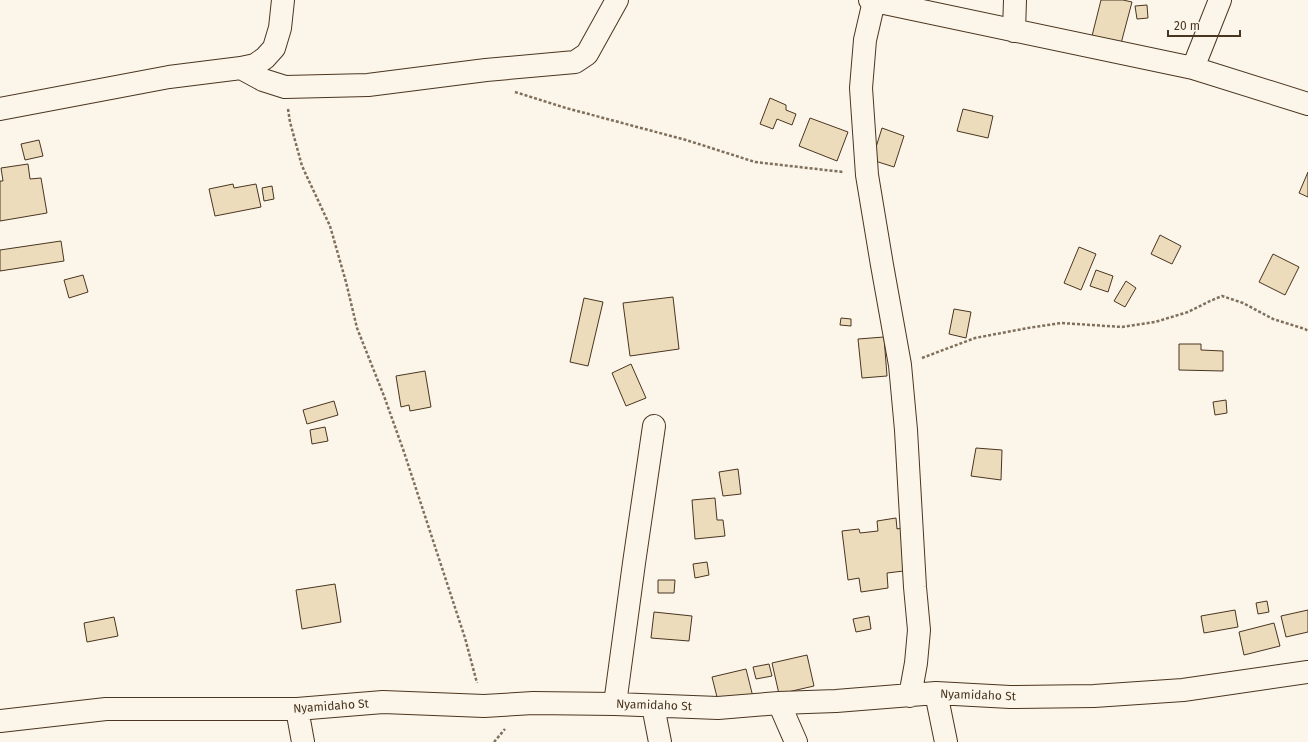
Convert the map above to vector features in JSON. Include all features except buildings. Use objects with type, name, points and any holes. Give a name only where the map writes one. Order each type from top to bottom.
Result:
[{"type":"street","points":[[0,109],[169,77],[241,68],[255,64],[265,58],[274,48],[280,28],[283,0]]},
{"type":"street","points":[[241,68],[263,80],[285,87],[368,85],[486,70],[575,62],[587,54],[617,0]]},
{"type":"street","points":[[910,696],[916,663],[919,630],[900,365],[867,175],[861,88],[865,40],[872,0],[1193,68],[1308,104]]},
{"type":"street","points":[[1014,31],[1015,0]]},
{"type":"street","points":[[1193,68],[1220,0]]},
{"type":"street","points":[[615,704],[654,426]]},
{"type":"street","name":"Nyamidaho St","points":[[0,721],[106,709],[297,710],[383,702],[484,706],[533,703],[615,704],[718,708],[910,696],[936,693],[1010,697],[1094,696],[1183,690],[1308,672]]},
{"type":"street","points":[[936,693],[946,742]]},
{"type":"street","points":[[779,703],[796,742]]},
{"type":"street","points":[[653,706],[660,742]]},
{"type":"street","points":[[297,710],[303,742]]},
{"type":"path","points":[[285,87],[290,122],[302,166],[330,226],[357,328],[404,452],[465,638],[484,706]]},
{"type":"path","points":[[515,92],[574,110],[686,140],[755,162],[867,175]]},
{"type":"path","points":[[900,365],[932,355],[975,338],[1028,328],[1062,323],[1122,326],[1155,322],[1188,312],[1210,300],[1222,296],[1243,303],[1273,319],[1308,331]]}]
